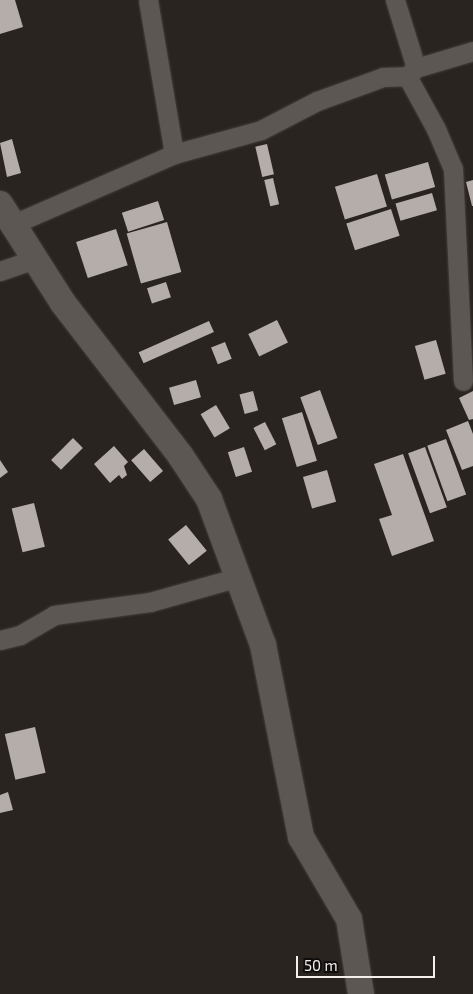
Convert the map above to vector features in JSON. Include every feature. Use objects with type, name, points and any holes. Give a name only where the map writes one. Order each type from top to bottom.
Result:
[{"type":"street","points":[[148,0],[174,154]]},
{"type":"street","points":[[395,0],[412,72],[453,169],[466,286],[460,358],[463,381]]},
{"type":"street","points":[[361,994],[349,919],[301,837],[263,645],[210,500],[180,454],[63,303],[6,214],[174,154],[260,130],[318,101],[383,77],[412,72],[473,51]]},
{"type":"street","points":[[0,271],[34,259]]},
{"type":"street","points":[[0,640],[20,635],[54,615],[150,602],[239,577]]},
{"type":"building","points":[[0,0],[15,0],[23,27],[0,34]]},
{"type":"building","points":[[12,139],[21,173],[7,177],[0,143]]},
{"type":"building","points":[[267,144],[274,174],[262,177],[255,147]]},
{"type":"building","points":[[428,162],[435,187],[392,199],[385,174]]},
{"type":"building","points":[[377,174],[387,207],[345,219],[335,187]]},
{"type":"building","points":[[273,178],[279,204],[270,206],[264,180]]},
{"type":"building","points":[[473,180],[473,206],[472,206],[466,182]]},
{"type":"building","points":[[432,193],[437,210],[400,221],[395,203]]},
{"type":"building","points":[[158,201],[164,220],[128,232],[122,213]]},
{"type":"building","points":[[391,209],[400,236],[355,250],[346,224]]},
{"type":"building","points":[[167,222],[181,272],[141,284],[127,234]]},
{"type":"building","points":[[116,229],[128,265],[88,278],[76,242]]},
{"type":"building","points":[[166,282],[171,297],[152,303],[147,288]]},
{"type":"building","points":[[277,320],[288,342],[259,356],[248,334]]},
{"type":"building","points":[[209,321],[214,332],[144,363],[139,352]]},
{"type":"building","points":[[436,340],[446,374],[424,380],[415,346]]},
{"type":"building","points":[[225,342],[232,359],[218,364],[211,348]]},
{"type":"building","points":[[196,380],[201,397],[174,405],[169,388]]},
{"type":"building","points":[[320,390],[337,438],[318,445],[300,397]]},
{"type":"building","points":[[253,391],[258,410],[245,414],[239,395]]},
{"type":"building","points":[[473,391],[473,419],[469,420],[459,398]]},
{"type":"building","points":[[216,405],[230,428],[214,437],[201,414]]},
{"type":"building","points":[[302,412],[317,461],[297,467],[282,418]]},
{"type":"building","points":[[468,421],[473,434],[473,466],[462,470],[446,430]]},
{"type":"building","points":[[265,422],[276,444],[265,450],[253,428]]},
{"type":"building","points":[[73,438],[83,448],[61,470],[51,460]]},
{"type":"building","points":[[446,439],[466,494],[447,501],[427,446]]},
{"type":"building","points":[[114,446],[128,462],[124,466],[127,475],[122,479],[119,475],[110,483],[94,464]]},
{"type":"building","points":[[244,447],[252,472],[236,477],[228,452]]},
{"type":"building","points":[[425,447],[447,507],[430,513],[408,453]]},
{"type":"building","points":[[144,449],[163,471],[150,482],[131,460]]},
{"type":"building","points":[[403,454],[434,541],[392,556],[379,519],[392,515],[374,464]]},
{"type":"building","points":[[0,460],[8,472],[0,478]]},
{"type":"building","points":[[327,470],[336,502],[312,509],[303,477]]},
{"type":"building","points":[[34,503],[45,547],[23,552],[12,509]]},
{"type":"building","points":[[186,525],[207,551],[189,565],[168,539]]},
{"type":"building","points":[[35,727],[46,773],[15,780],[5,734]]},
{"type":"building","points":[[8,792],[13,810],[0,813],[0,795]]}]
